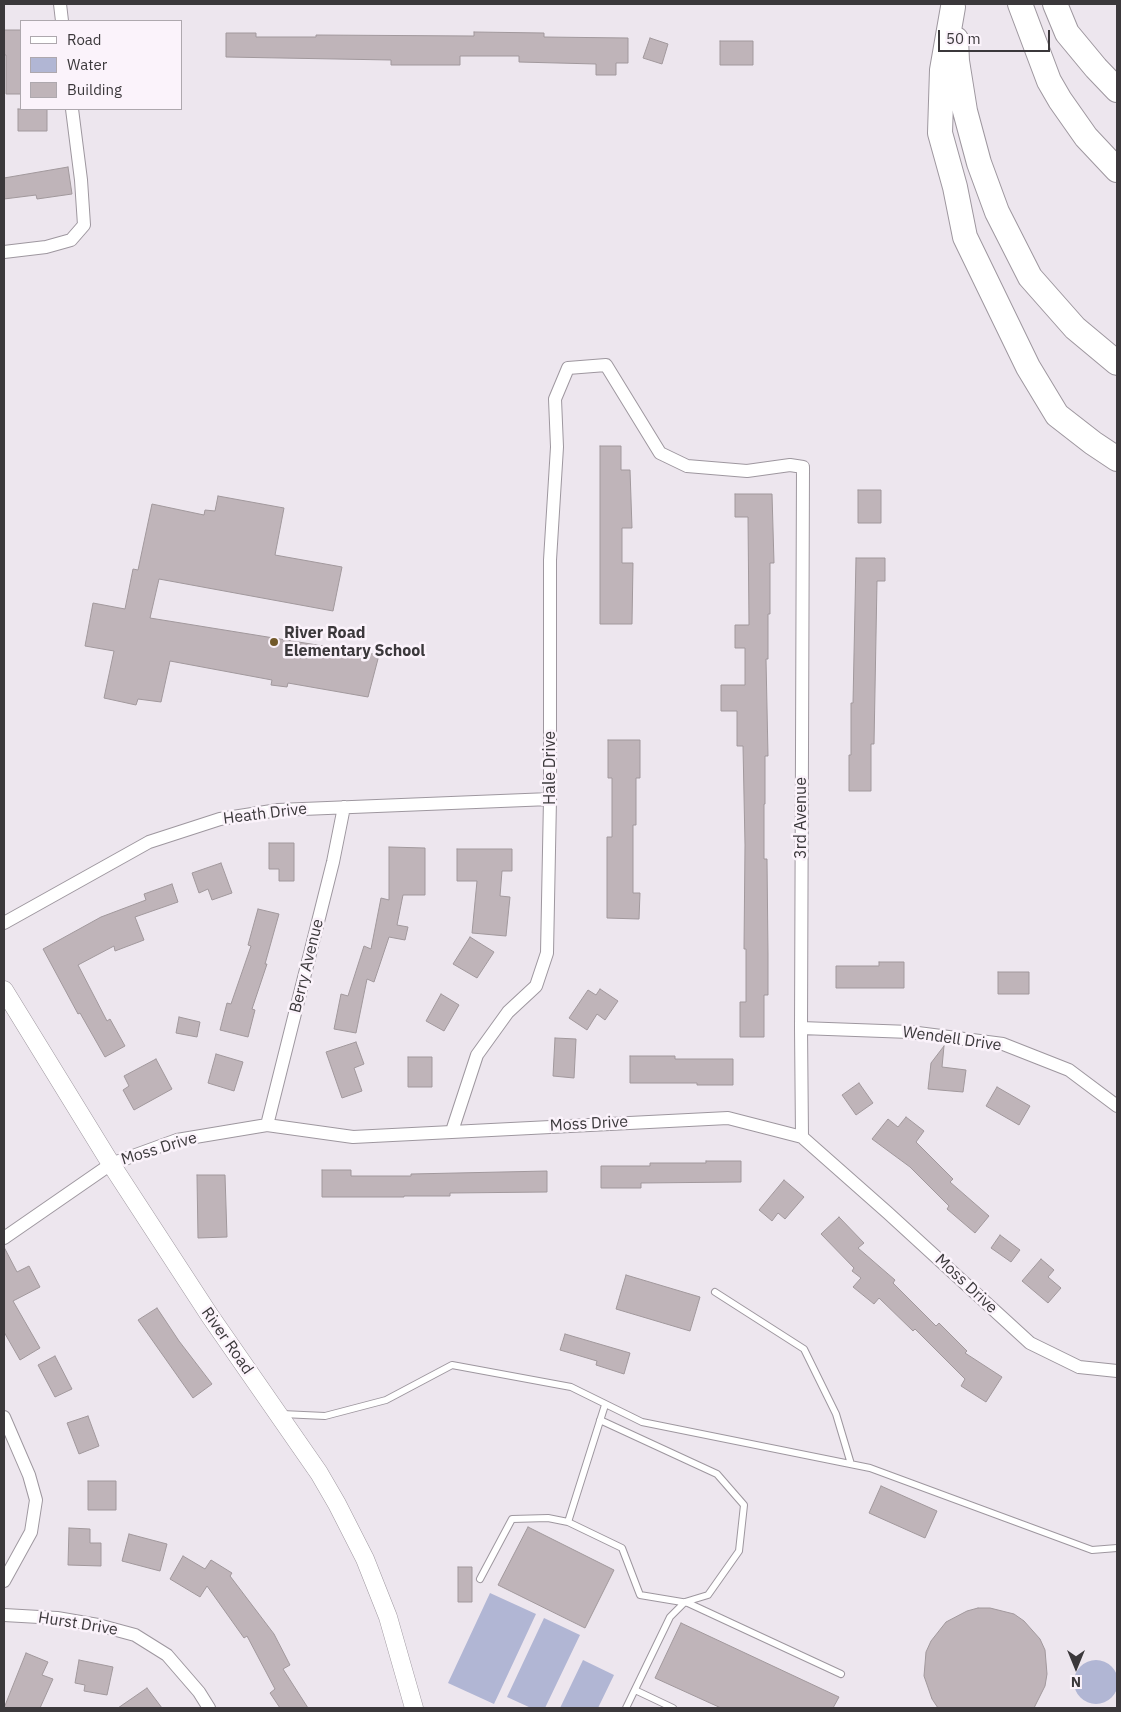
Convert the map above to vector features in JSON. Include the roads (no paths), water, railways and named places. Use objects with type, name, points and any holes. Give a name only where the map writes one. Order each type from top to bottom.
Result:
[{"type":"highway","points":[[1020,4],[1049,81],[1060,100],[1086,137],[1117,170]]},
{"type":"highway","points":[[1055,4],[1067,33],[1117,90]]},
{"type":"highway","points":[[1117,363],[1075,328],[1030,277],[997,212],[979,163],[966,111],[957,61],[953,7],[942,70],[940,133],[955,187],[965,237],[1028,367],[1058,415],[1093,443],[1117,459]]},
{"type":"main road","name":"River Road","points":[[4,990],[111,1164],[210,1316],[324,1481],[365,1559],[388,1617],[414,1708]]},
{"type":"street","points":[[60,4],[62,20]]},
{"type":"street","points":[[4,252],[46,247],[71,240],[84,225],[72,110]]},
{"type":"street","name":"3rd Avenue","points":[[564,379],[568,368],[606,365],[660,453],[687,466],[747,471],[790,466],[803,467],[802,1137]]},
{"type":"street","name":"Hale Drive","points":[[452,1131],[477,1055],[508,1012],[536,986],[547,953],[550,799],[550,560],[556,447],[555,399],[564,379]]},
{"type":"street","name":"Heath Drive","points":[[4,923],[149,842],[220,818],[278,810],[550,799]]},
{"type":"street","name":"Berry Avenue","points":[[267,1125],[331,871],[344,807]]},
{"type":"street","name":"Wendell Drive","points":[[801,1028],[910,1032],[1003,1044],[1069,1070],[1117,1106]]},
{"type":"street","name":"Moss Drive","points":[[4,1238],[111,1164],[178,1140],[267,1125],[353,1137],[728,1118],[802,1137],[888,1213],[1030,1344],[1080,1368],[1117,1371]]},
{"type":"street","points":[[4,1417],[29,1475],[36,1500],[31,1532],[4,1581]]},
{"type":"street","name":"Hurst Drive","points":[[4,1615],[57,1618],[98,1624],[135,1634],[167,1655],[199,1692],[209,1708]]},
{"type":"lane","points":[[715,1292],[804,1350],[836,1414],[851,1464]]},
{"type":"lane","points":[[278,1414],[325,1416],[386,1400],[452,1366],[571,1388],[642,1422],[870,1468],[1092,1550],[1117,1548]]},
{"type":"lane","points":[[568,1522],[605,1405]]},
{"type":"lane","points":[[600,1420],[717,1474],[744,1505],[739,1550],[708,1595],[684,1602],[670,1616],[626,1708]]},
{"type":"lane","points":[[480,1579],[512,1519],[548,1518],[568,1522],[622,1548],[640,1595],[684,1602],[841,1674]]},
{"type":"lane","points":[[635,1690],[673,1708]]},
{"type":"water","points":[[490,1593],[536,1614],[494,1704],[448,1683]]},
{"type":"water","points":[[544,1618],[580,1635],[545,1708],[531,1708],[507,1697]]},
{"type":"water","points":[[583,1660],[614,1675],[598,1708],[560,1708]]},
{"type":"water","points":[[1092,1660],[1100,1660],[1112,1666],[1118,1682],[1112,1698],[1100,1704],[1092,1704],[1080,1698],[1074,1686],[1074,1678],[1080,1666]]},
{"type":"place","name":"River Road Elementary School","points":[[274,642]]}]
